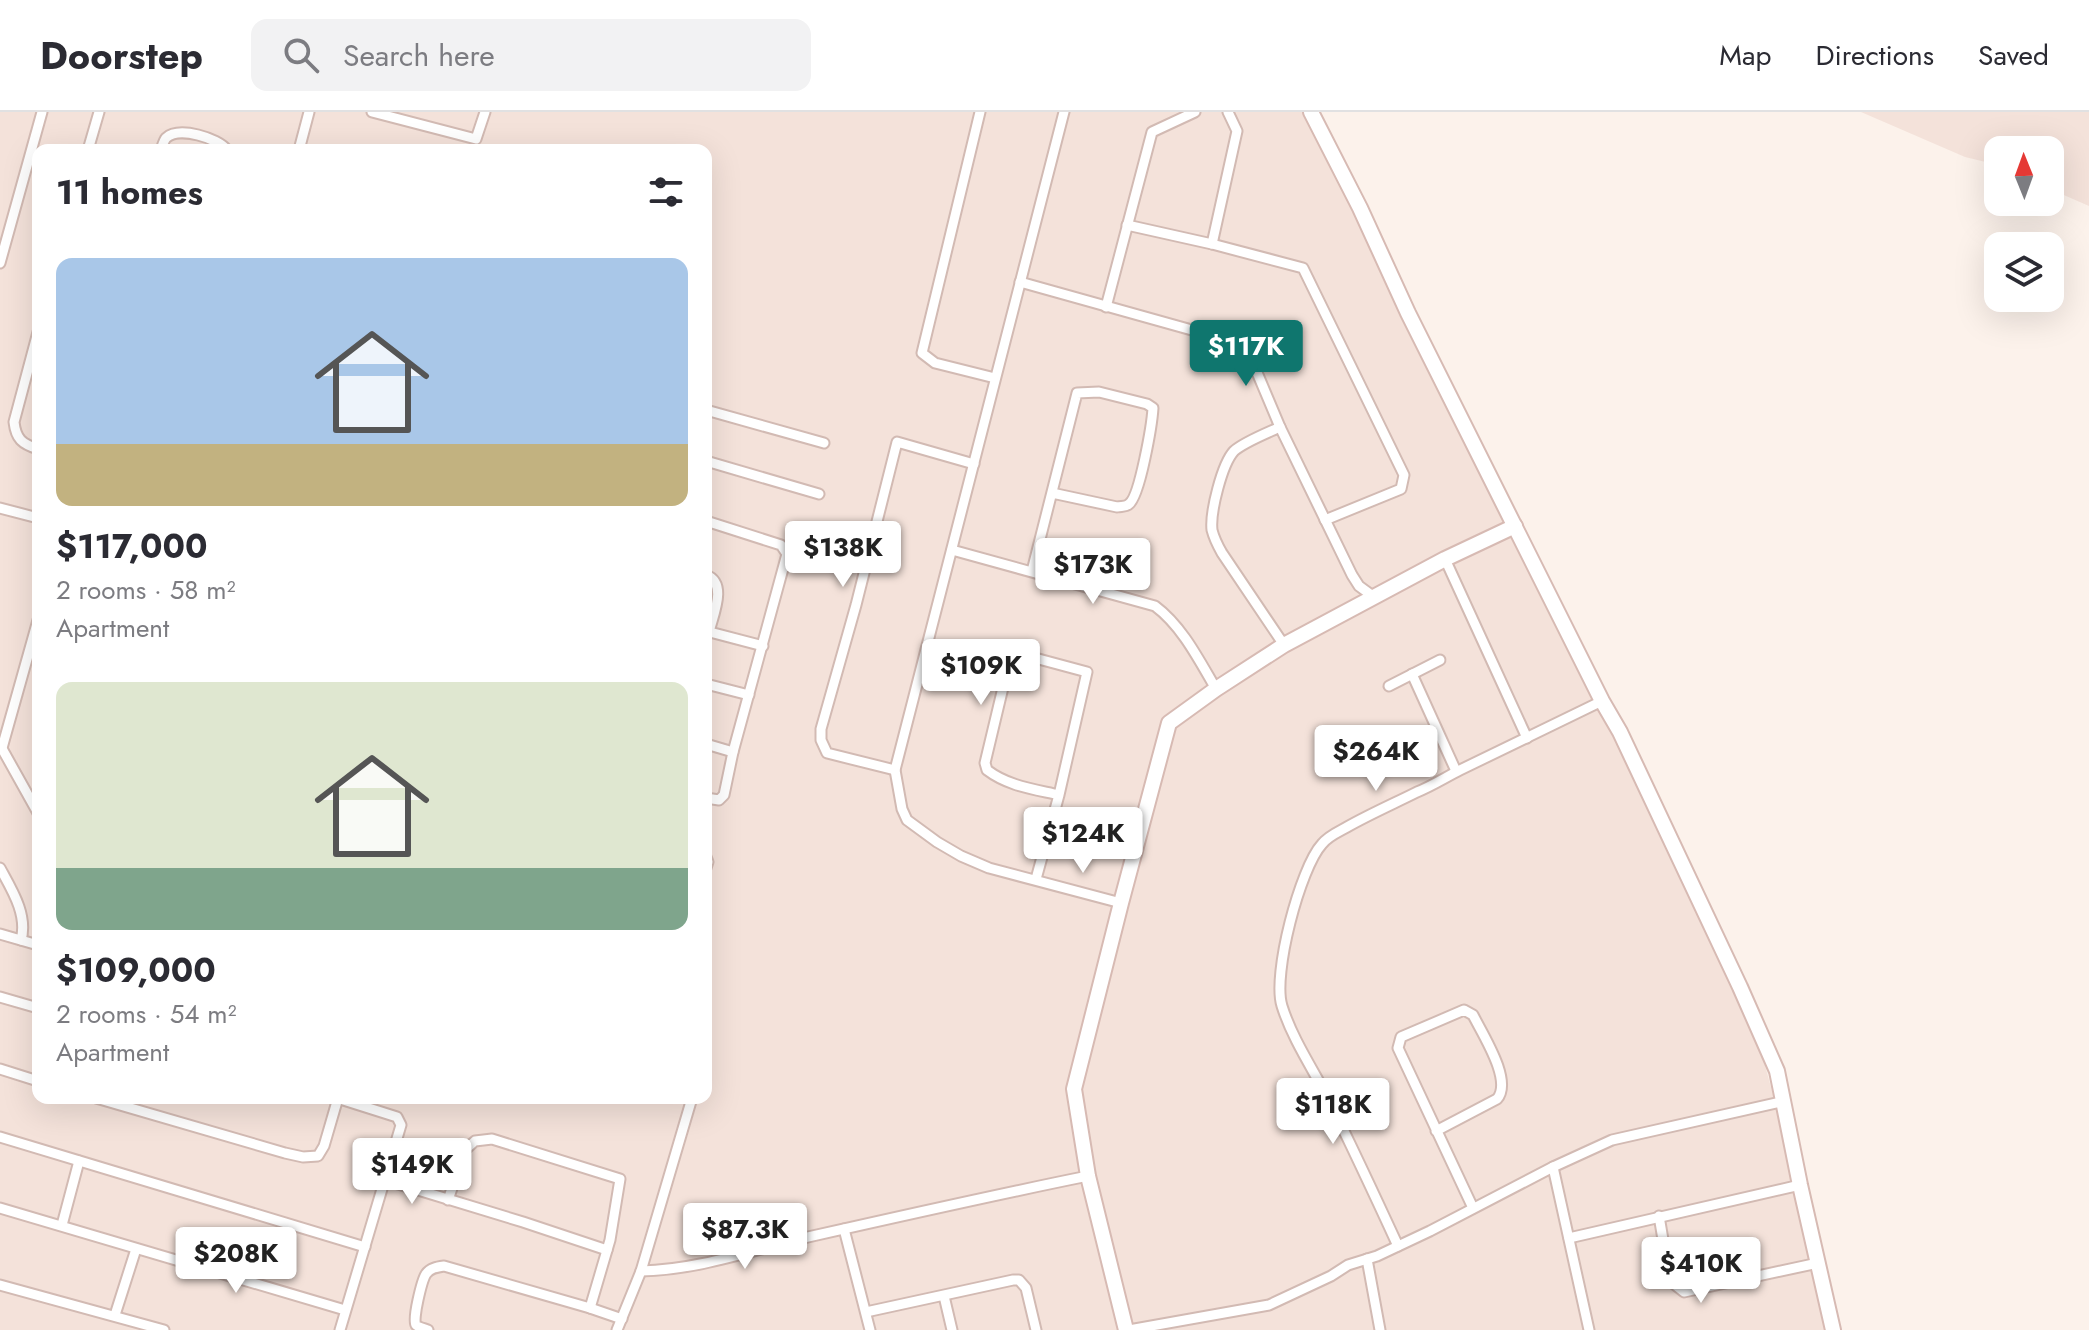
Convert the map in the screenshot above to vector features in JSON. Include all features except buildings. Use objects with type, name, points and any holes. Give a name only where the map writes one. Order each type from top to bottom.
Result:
[{"type":"street","points":[[33,144],[42,112]]},
{"type":"street","points":[[90,144],[99,112]]},
{"type":"street","points":[[301,144],[309,112]]},
{"type":"street","points":[[372,112],[476,139],[485,112]]},
{"type":"street","points":[[980,112],[922,353],[935,363],[995,378]]},
{"type":"street","points":[[1064,112],[895,770],[907,820],[961,856],[989,868],[1121,903]]},
{"type":"street","points":[[1106,307],[1152,132],[1195,112]]},
{"type":"street","points":[[1212,244],[1237,131],[1228,112]]},
{"type":"street","points":[[1311,112],[1360,208],[1408,313],[1620,732],[1777,1071],[1833,1330]]},
{"type":"street","points":[[163,144],[169,136],[187,133],[222,144]]},
{"type":"street","points":[[0,263],[32,148]]},
{"type":"street","points":[[1127,225],[1303,268],[1404,475],[1401,489],[1325,520]]},
{"type":"street","points":[[1020,282],[1168,322],[1224,339],[1239,348],[1256,370],[1280,427],[1352,575],[1359,586],[1374,597]]},
{"type":"street","points":[[32,354],[14,422],[17,437],[32,446]]},
{"type":"street","points":[[1032,571],[1077,393],[1099,392],[1153,408],[1139,484],[1127,506],[1117,507],[1052,493]]},
{"type":"street","points":[[712,412],[824,443]]},
{"type":"street","points":[[1280,427],[1241,446],[1232,454],[1222,473],[1212,526],[1214,539],[1222,553],[1284,645]]},
{"type":"street","points":[[895,770],[827,753],[821,740],[821,729],[897,442],[974,464]]},
{"type":"street","points":[[712,463],[819,494]]},
{"type":"street","points":[[0,508],[32,516]]},
{"type":"street","points":[[712,523],[781,545],[787,554],[723,797],[712,799]]},
{"type":"street","points":[[1515,526],[1445,559],[1284,645],[1169,723],[1074,1089],[1088,1176],[1128,1330],[1269,1305],[1348,1265],[1430,1231],[1612,1140],[1785,1101]]},
{"type":"street","points":[[952,550],[1155,606],[1193,650],[1216,689]]},
{"type":"street","points":[[1445,559],[1527,738]]},
{"type":"street","points":[[712,577],[718,593],[712,616]]},
{"type":"street","points":[[712,632],[763,646]]},
{"type":"street","points":[[32,641],[1,747],[32,802]]},
{"type":"street","points":[[1036,879],[1059,795],[1087,672],[1014,653],[1009,661],[988,749],[987,770],[1016,785],[1059,795]]},
{"type":"street","points":[[1389,686],[1440,660]]},
{"type":"street","points":[[1412,674],[1456,771]]},
{"type":"street","points":[[712,686],[749,695]]},
{"type":"street","points":[[1398,1246],[1284,1013],[1279,991],[1289,929],[1312,858],[1331,836],[1379,809],[1602,701]]},
{"type":"street","points":[[712,746],[733,752]]},
{"type":"street","points":[[0,868],[21,912],[21,940]]},
{"type":"street","points":[[0,934],[32,943]]},
{"type":"street","points":[[0,997],[32,1006]]},
{"type":"street","points":[[1436,1131],[1502,1094],[1503,1078],[1473,1015],[1464,1010],[1401,1037],[1398,1048],[1436,1131],[1473,1208]]},
{"type":"street","points":[[0,1069],[32,1079]]},
{"type":"street","points":[[117,1104],[312,1158],[318,1156],[324,1146],[335,1104]]},
{"type":"street","points":[[340,1330],[401,1125],[397,1117],[356,1104]]},
{"type":"street","points":[[617,1330],[641,1271],[690,1104]]},
{"type":"street","points":[[0,1137],[365,1247]]},
{"type":"street","points":[[448,1200],[465,1150],[475,1141],[492,1139],[620,1179],[607,1250],[590,1308]]},
{"type":"street","points":[[62,1225],[79,1161]]},
{"type":"street","points":[[1553,1167],[1589,1330]]},
{"type":"street","points":[[641,1271],[715,1261],[844,1229],[1088,1176]]},
{"type":"street","points":[[385,1180],[607,1250]]},
{"type":"street","points":[[1569,1238],[1800,1185]]},
{"type":"street","points":[[0,1208],[345,1310]]},
{"type":"street","points":[[1659,1216],[1670,1281],[1684,1292],[1818,1263]]},
{"type":"street","points":[[844,1229],[870,1330]]},
{"type":"street","points":[[115,1315],[136,1249]]},
{"type":"street","points":[[1367,1259],[1380,1330]]},
{"type":"street","points":[[428,1330],[415,1324],[424,1277],[432,1269],[444,1266],[622,1319]]},
{"type":"street","points":[[866,1312],[1019,1280],[1026,1288],[1036,1330]]},
{"type":"street","points":[[0,1285],[164,1330]]},
{"type":"street","points":[[944,1296],[952,1330]]},
{"type":"shaded area","points":[[0,112],[1307,112],[1591,667],[1754,1025],[1837,1330],[0,1330]]},
{"type":"shaded area","points":[[1861,112],[2089,112],[2089,206],[2064,195],[2064,136],[1984,136],[1984,162],[1965,157]]}]
